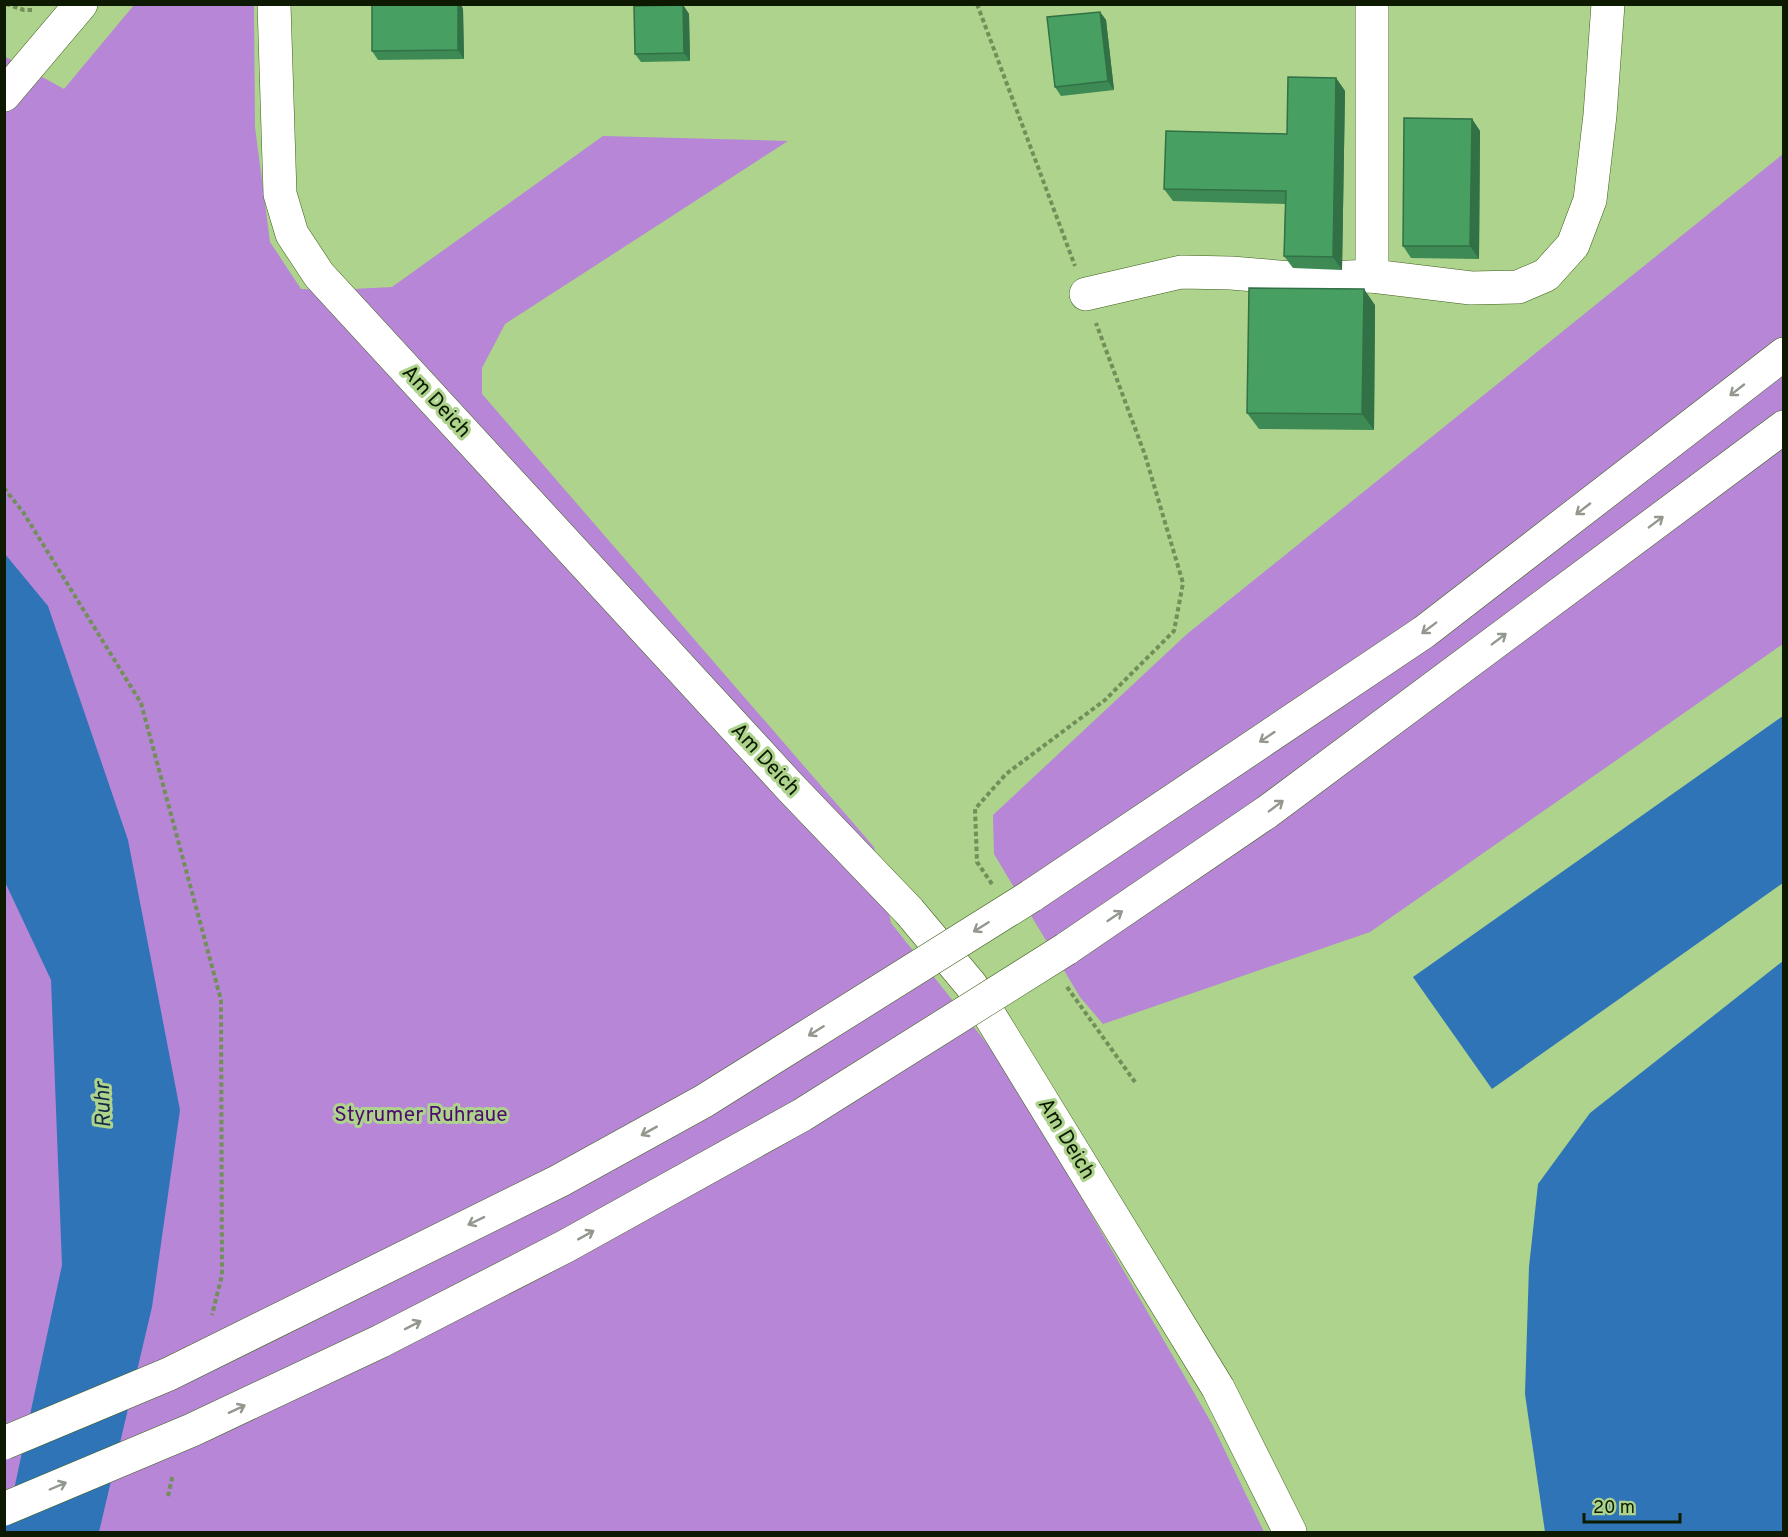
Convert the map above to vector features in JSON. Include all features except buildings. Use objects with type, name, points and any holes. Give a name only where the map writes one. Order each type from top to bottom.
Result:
[{"type":"main road","points":[[4,95],[81,4]]},
{"type":"main road","name":"Am Deich","points":[[274,4],[280,194],[292,234],[327,283],[792,789],[909,911],[971,986],[1218,1388],[1290,1533]]},
{"type":"main road","points":[[1371,276],[1372,4]]},
{"type":"main road","points":[[1086,294],[1181,272],[1231,273],[1304,279],[1371,276],[1471,288],[1518,287],[1546,275],[1573,245],[1590,200],[1600,115],[1608,4]]},
{"type":"main road","points":[[4,1443],[169,1374],[559,1181],[704,1101],[1031,896],[1424,632],[1784,354]]},
{"type":"main road","points":[[4,1509],[192,1430],[381,1341],[566,1246],[802,1115],[1066,949],[1268,812],[1784,427]]},
{"type":"path","points":[[977,4],[1145,454],[1183,583],[1174,631],[1105,700],[1006,774],[975,809],[977,862],[998,891]]},
{"type":"path","points":[[4,488],[23,512],[141,703],[221,1000],[222,1275],[210,1322]]},
{"type":"path","points":[[1066,986],[1135,1082]]},
{"type":"path","points":[[168,1496],[173,1473]]},
{"type":"green space","name":"Styrumer Ruhraue","points":[[134,5],[254,5],[255,127],[270,242],[301,289],[392,287],[603,136],[788,141],[505,324],[482,368],[482,394],[874,847],[891,923],[1008,1070],[1212,1424],[1264,1532],[5,1532],[4,56],[64,89]]},
{"type":"green space","points":[[1783,154],[1783,644],[1370,932],[1103,1024],[1080,997],[994,854],[993,815],[1187,634]]},
{"type":"water","name":"Ruhr","points":[[5,554],[48,606],[128,840],[180,1110],[152,1307],[99,1532],[5,1532],[62,1265],[51,980],[5,882]]},
{"type":"water","points":[[1783,716],[1783,883],[1492,1089],[1413,977]]},
{"type":"water","points":[[1783,961],[1783,1532],[1545,1532],[1525,1394],[1529,1267],[1538,1184],[1590,1113]]}]
